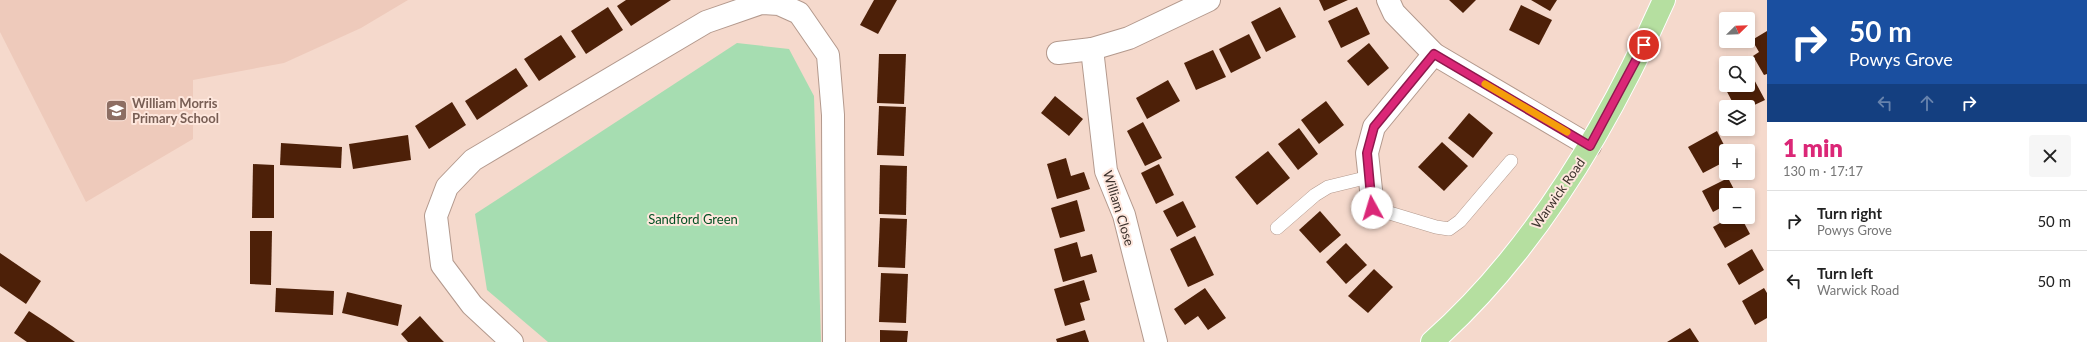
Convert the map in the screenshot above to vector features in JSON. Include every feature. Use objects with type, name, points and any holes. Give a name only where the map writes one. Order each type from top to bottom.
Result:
[{"type":"main road","name":"Warwick Road","points":[[1432,342],[1491,282],[1550,206],[1590,146],[1644,45],[1664,0]]},
{"type":"street","points":[[1058,53],[1092,49],[1130,38],[1209,0]]},
{"type":"street","points":[[1388,0],[1394,13],[1434,54],[1590,146]]},
{"type":"street","points":[[512,342],[472,305],[442,265],[436,216],[447,187],[473,160],[706,22],[761,3],[779,4],[799,13],[828,55],[833,115],[834,342]]},
{"type":"street","name":"William Close","points":[[1092,49],[1106,171],[1124,215],[1155,342]]},
{"type":"street","points":[[1372,208],[1367,153],[1374,127],[1434,54]]},
{"type":"lane","points":[[1372,208],[1436,227],[1450,229],[1460,222],[1511,161]]},
{"type":"lane","points":[[1277,228],[1315,196],[1328,188],[1370,178]]},
{"type":"shaded area","name":"William Morris Primary School","points":[[0,0],[408,0],[361,28],[284,63],[193,80],[193,139],[86,202],[0,32]]},
{"type":"green space","name":"Sandford Green","points":[[737,43],[789,49],[814,96],[821,342],[548,342],[487,290],[475,214]]},
{"type":"building","points":[[626,0],[671,0],[631,26],[617,6]]},
{"type":"building","points":[[874,0],[897,0],[878,34],[860,25]]},
{"type":"building","points":[[1319,0],[1348,0],[1324,11]]},
{"type":"building","points":[[1449,0],[1476,0],[1463,13]]},
{"type":"building","points":[[1531,0],[1557,0],[1550,11]]},
{"type":"building","points":[[1521,5],[1552,20],[1539,45],[1509,30]]},
{"type":"building","points":[[608,7],[623,30],[586,54],[571,31]]},
{"type":"building","points":[[1280,7],[1296,37],[1266,52],[1251,22]]},
{"type":"building","points":[[1357,7],[1370,34],[1341,48],[1328,21]]},
{"type":"building","points":[[1767,31],[1767,74],[1764,75],[1755,59],[1755,56],[1753,56],[1759,52],[1755,45],[1755,38]]},
{"type":"building","points":[[1249,34],[1261,58],[1231,73],[1219,49]]},
{"type":"building","points":[[561,35],[576,57],[539,81],[524,59]]},
{"type":"building","points":[[1369,43],[1389,68],[1368,86],[1347,61]]},
{"type":"building","points":[[1213,50],[1226,77],[1196,90],[1184,63]]},
{"type":"building","points":[[879,54],[906,54],[904,104],[877,103]]},
{"type":"building","points":[[516,68],[528,86],[477,120],[465,101]]},
{"type":"building","points":[[1168,80],[1180,101],[1147,119],[1136,98]]},
{"type":"building","points":[[1755,81],[1765,100],[1755,105],[1755,100],[1731,100],[1727,92],[1755,92]]},
{"type":"building","points":[[1055,96],[1083,119],[1069,136],[1041,113]]},
{"type":"building","points":[[1326,101],[1344,125],[1319,144],[1301,120]]},
{"type":"building","points":[[452,102],[466,125],[429,149],[415,126]]},
{"type":"building","points":[[879,106],[906,107],[904,156],[877,155]]},
{"type":"building","points":[[1469,113],[1493,133],[1473,158],[1448,138]]},
{"type":"building","points":[[1143,122],[1162,158],[1145,166],[1127,131]]},
{"type":"building","points":[[1299,128],[1318,154],[1298,170],[1278,144]]},
{"type":"building","points":[[1717,131],[1724,144],[1719,144],[1719,165],[1703,173],[1688,147]]},
{"type":"building","points":[[408,135],[411,160],[353,169],[349,144]]},
{"type":"building","points":[[1442,142],[1468,166],[1444,191],[1418,167]]},
{"type":"building","points":[[281,143],[342,147],[341,168],[280,165]]},
{"type":"building","points":[[1268,151],[1290,178],[1257,205],[1235,177]]},
{"type":"building","points":[[1066,158],[1071,176],[1084,172],[1090,189],[1057,199],[1047,164]]},
{"type":"building","points":[[253,164],[274,165],[274,218],[252,218]]},
{"type":"building","points":[[1159,164],[1174,195],[1156,204],[1141,173]]},
{"type":"building","points":[[880,165],[907,166],[906,215],[879,214]]},
{"type":"building","points":[[1724,180],[1729,180],[1733,188],[1719,188],[1719,209],[1713,212],[1702,191]]},
{"type":"building","points":[[1077,200],[1085,231],[1060,238],[1051,208]]},
{"type":"building","points":[[1183,201],[1196,227],[1177,237],[1163,211]]},
{"type":"building","points":[[1320,211],[1341,235],[1320,253],[1299,230]]},
{"type":"building","points":[[880,218],[907,219],[905,268],[878,267]]},
{"type":"building","points":[[1719,224],[1745,224],[1750,234],[1725,248],[1713,227]]},
{"type":"building","points":[[250,231],[272,231],[271,285],[250,284]]},
{"type":"building","points":[[1195,236],[1214,275],[1188,287],[1170,249]]},
{"type":"building","points":[[1077,242],[1081,257],[1092,254],[1097,272],[1063,282],[1054,249]]},
{"type":"building","points":[[1346,243],[1367,265],[1346,284],[1326,262]]},
{"type":"building","points":[[1752,249],[1764,270],[1739,285],[1727,264]]},
{"type":"building","points":[[0,253],[41,281],[26,304],[0,286]]},
{"type":"building","points":[[1374,269],[1393,287],[1368,313],[1348,296]]},
{"type":"building","points":[[881,273],[908,274],[906,323],[879,322]]},
{"type":"building","points":[[1084,280],[1090,300],[1080,303],[1085,320],[1065,326],[1054,289]]},
{"type":"building","points":[[276,288],[334,291],[333,315],[275,312]]},
{"type":"building","points":[[1205,288],[1226,318],[1208,330],[1198,316],[1185,325],[1174,309]]},
{"type":"building","points":[[1764,288],[1767,293],[1767,318],[1755,325],[1742,301]]},
{"type":"building","points":[[347,292],[402,305],[398,326],[342,313]]},
{"type":"building","points":[[29,311],[75,342],[27,342],[14,333]]},
{"type":"building","points":[[420,316],[444,342],[408,342],[401,334]]},
{"type":"building","points":[[1690,328],[1699,342],[1667,342]]},
{"type":"building","points":[[880,330],[908,331],[907,342],[880,342]]},
{"type":"building","points":[[1085,330],[1089,342],[1057,342],[1056,339]]},
{"type":"slow traffic","points":[[1485,84],[1567,132]]},
{"type":"place","name":"William Morris Primary School","points":[[116,110]]},
{"type":"route","points":[[1372,208],[1367,153],[1374,127],[1434,54],[1590,146],[1644,45]]}]
